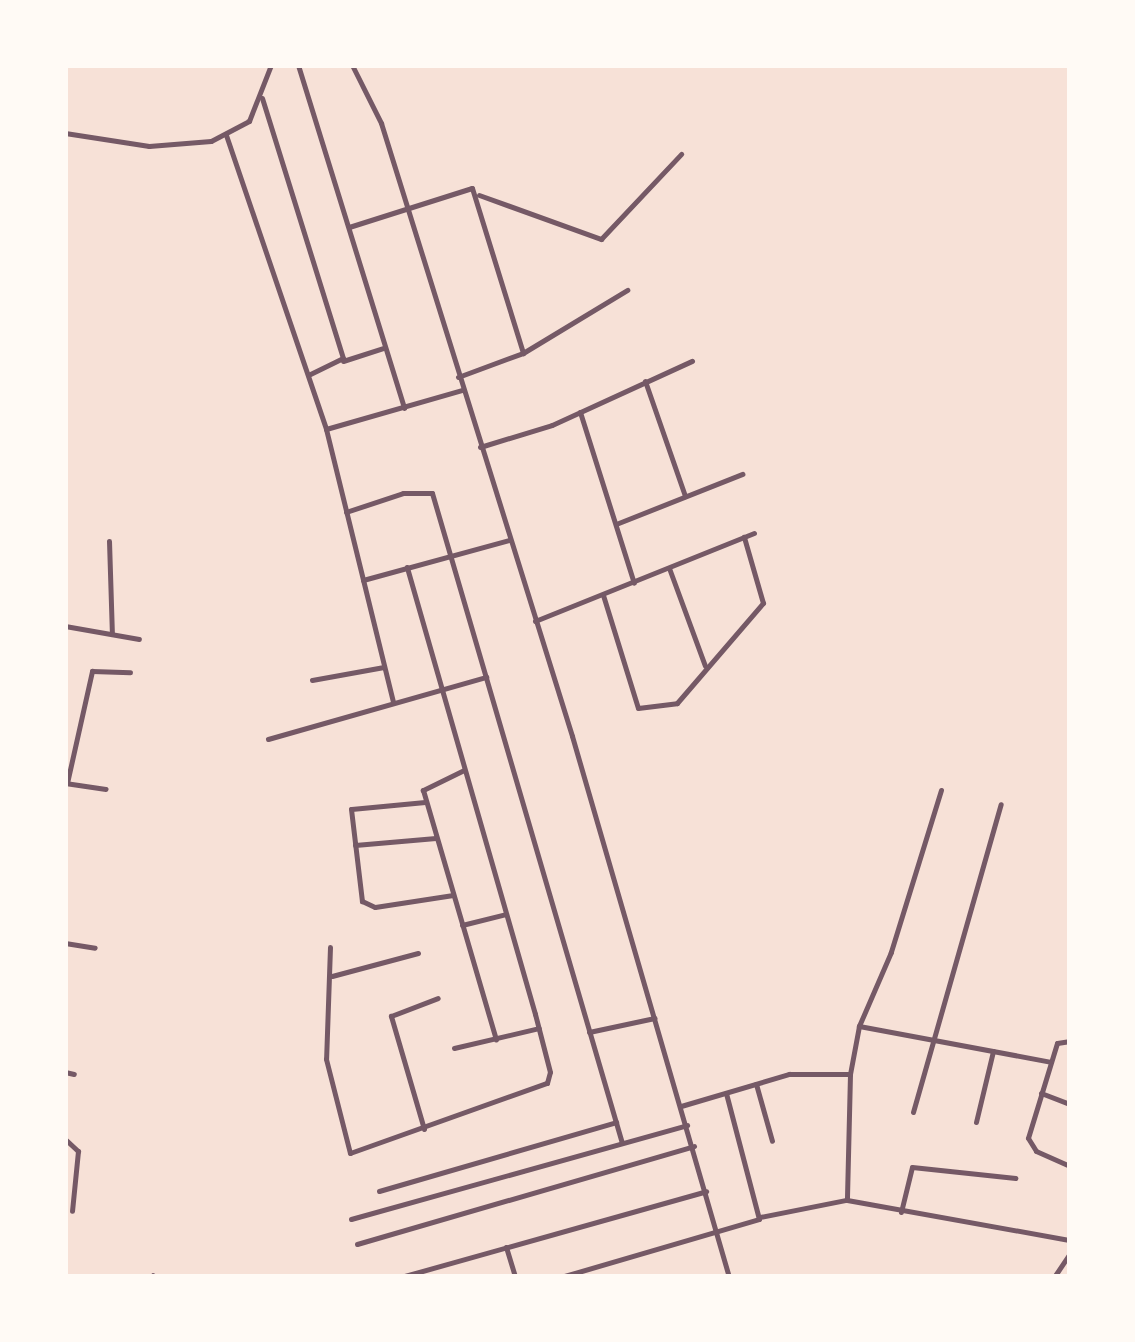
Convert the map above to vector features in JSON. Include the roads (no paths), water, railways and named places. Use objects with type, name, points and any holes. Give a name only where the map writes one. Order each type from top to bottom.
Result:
[{"type":"street","points":[[65,132],[149,146],[226,135],[248,121],[262,98],[272,65]]},
{"type":"street","points":[[298,65],[404,408]]},
{"type":"street","points":[[352,65],[371,94],[535,620],[688,1124],[729,1276],[720,1277]]},
{"type":"street","points":[[262,98],[343,360]]},
{"type":"street","points":[[226,135],[326,428],[392,702]]},
{"type":"street","points":[[349,227],[464,188],[601,239],[681,154]]},
{"type":"street","points":[[477,194],[522,354]]},
{"type":"street","points":[[458,377],[522,354],[627,290]]},
{"type":"street","points":[[308,374],[385,348]]},
{"type":"street","points":[[480,448],[580,412],[692,361]]},
{"type":"street","points":[[645,381],[685,496]]},
{"type":"street","points":[[326,428],[462,390]]},
{"type":"street","points":[[580,412],[634,583]]},
{"type":"street","points":[[616,524],[742,474]]},
{"type":"street","points":[[346,512],[429,488],[452,555],[622,1143]]},
{"type":"street","points":[[535,620],[754,533]]},
{"type":"street","points":[[603,595],[640,710],[676,703],[762,603],[744,537]]},
{"type":"street","points":[[363,580],[509,540]]},
{"type":"street","points":[[109,541],[112,634]]},
{"type":"street","points":[[330,947],[326,1059],[348,1151],[358,1154],[544,1086],[550,1072],[539,1028],[438,688],[407,568]]},
{"type":"street","points":[[668,568],[705,666]]},
{"type":"street","points":[[65,626],[139,639]]},
{"type":"street","points":[[312,680],[384,668]]},
{"type":"street","points":[[106,789],[66,783],[92,671],[130,672]]},
{"type":"street","points":[[268,738],[486,677]]},
{"type":"street","points":[[464,770],[425,785],[426,802],[496,1040]]},
{"type":"street","points":[[847,1200],[850,1074],[859,1026],[892,952],[941,790]]},
{"type":"street","points":[[426,802],[351,809],[354,845],[368,907],[453,895]]},
{"type":"street","points":[[913,1112],[1001,804]]},
{"type":"street","points":[[354,845],[436,838]]},
{"type":"street","points":[[462,925],[506,914]]},
{"type":"street","points":[[65,943],[95,948]]},
{"type":"street","points":[[331,976],[418,953]]},
{"type":"street","points":[[424,1128],[391,1016],[438,998]]},
{"type":"street","points":[[589,1032],[655,1018]]},
{"type":"street","points":[[859,1026],[1051,1062]]},
{"type":"street","points":[[454,1048],[539,1028]]},
{"type":"street","points":[[1070,1042],[1058,1041],[1029,1142],[1070,1166]]},
{"type":"street","points":[[976,1122],[993,1051]]},
{"type":"street","points":[[681,1106],[801,1071],[850,1074]]},
{"type":"street","points":[[65,1072],[74,1074]]},
{"type":"street","points":[[756,1084],[772,1141]]},
{"type":"street","points":[[726,1093],[760,1217]]},
{"type":"street","points":[[1041,1093],[1070,1104]]},
{"type":"street","points":[[379,1191],[616,1122]]},
{"type":"street","points":[[350,1220],[688,1124]]},
{"type":"street","points":[[65,1139],[78,1151],[72,1211]]},
{"type":"street","points":[[357,1244],[694,1146]]},
{"type":"street","points":[[900,1212],[912,1167],[1015,1178]]},
{"type":"street","points":[[401,1277],[706,1191]]},
{"type":"street","points":[[561,1277],[760,1217],[847,1200],[1070,1240]]},
{"type":"street","points":[[506,1247],[515,1277]]},
{"type":"street","points":[[1054,1277],[1070,1253]]}]
